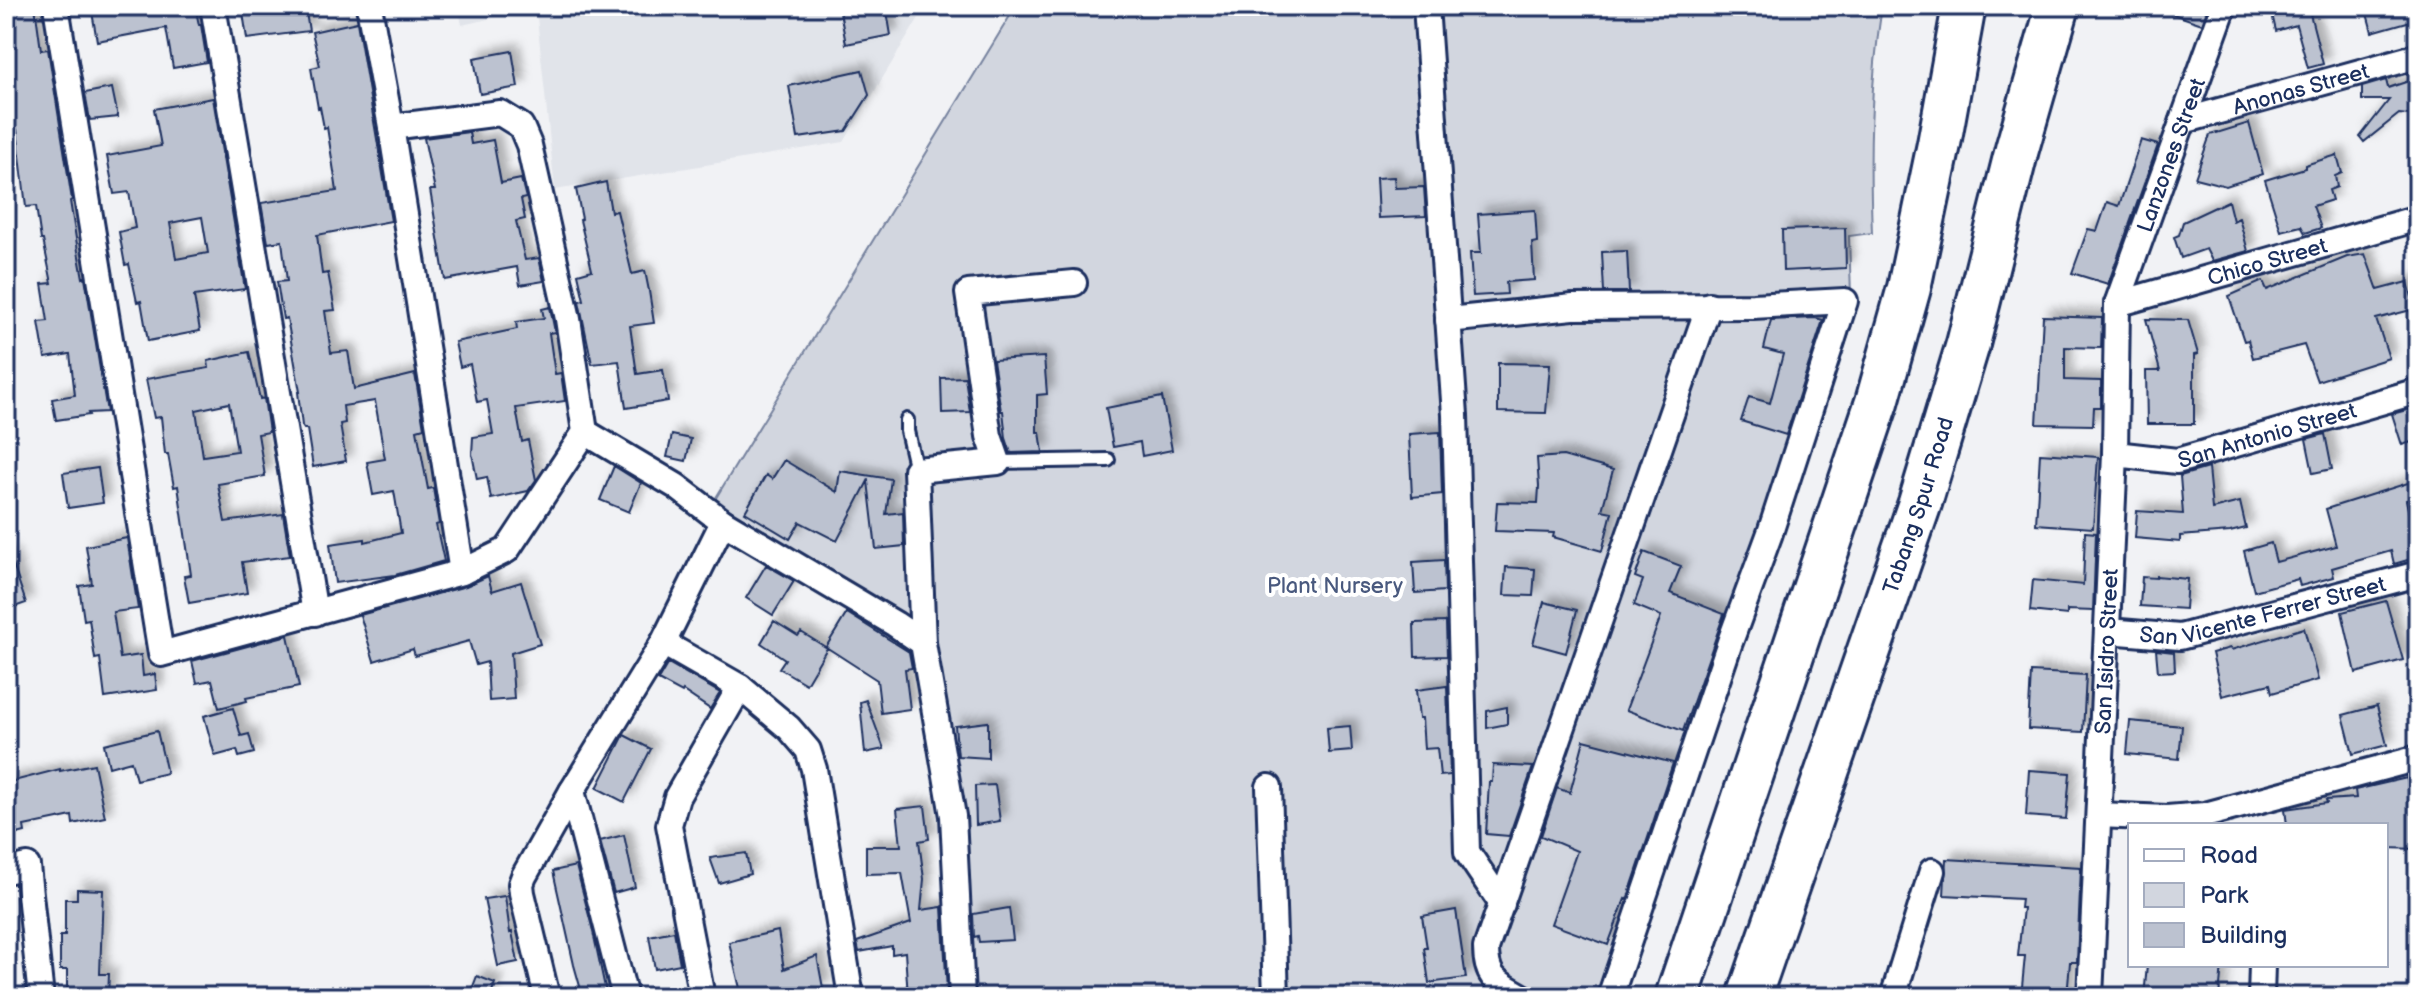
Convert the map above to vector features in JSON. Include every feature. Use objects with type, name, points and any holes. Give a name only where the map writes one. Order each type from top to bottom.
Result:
[{"type":"highway","points":[[1677,997],[1877,402],[1909,288],[1964,6]]},
{"type":"highway","name":"Tabang Spur Road","points":[[1749,997],[1920,503],[1968,344],[2017,149],[2058,6]]},
{"type":"street","points":[[56,6],[161,654],[462,572],[507,550],[585,432],[568,319],[529,145],[521,126],[500,113],[391,127]]},
{"type":"street","points":[[213,6],[315,613]]},
{"type":"street","points":[[369,6],[462,572]]},
{"type":"street","points":[[1426,6],[1455,415],[1467,852],[1502,904]]},
{"type":"street","name":"Lanzones Street","points":[[2117,304],[2224,6]]},
{"type":"street","name":"Anonas Street","points":[[2183,121],[2418,56]]},
{"type":"street","name":"Chico Street","points":[[2117,304],[2418,218]]},
{"type":"street","points":[[962,997],[953,816],[923,643],[916,470],[998,462],[989,436],[968,293],[1074,283]]},
{"type":"street","points":[[1448,320],[1573,307],[1753,306],[1845,301],[1770,533],[1610,997]]},
{"type":"street","name":"San Isidro Street","points":[[2090,997],[2115,454],[2117,304]]},
{"type":"street","points":[[1523,997],[1493,979],[1486,965],[1486,948],[1709,305]]},
{"type":"street","name":"San Antonio Street","points":[[2115,454],[2177,461],[2418,391]]},
{"type":"street","points":[[585,432],[676,486],[723,522],[923,643]]},
{"type":"street","points":[[547,997],[521,884],[572,791],[663,643],[723,522]]},
{"type":"street","name":"San Vicente Ferrer Street","points":[[2108,631],[2180,637],[2418,574]]},
{"type":"street","points":[[663,643],[740,687],[789,728],[808,750],[814,769],[851,997]]},
{"type":"street","points":[[702,997],[669,825],[677,797],[740,687]]},
{"type":"street","points":[[2099,815],[2167,818],[2250,814],[2418,758]]},
{"type":"street","points":[[1269,787],[1276,997]]},
{"type":"street","points":[[572,791],[625,997]]},
{"type":"street","points":[[6,871],[27,866],[41,997]]},
{"type":"street","points":[[1893,997],[1932,871]]},
{"type":"street","points":[[2261,997],[2262,967]]},
{"type":"lane","points":[[907,420],[916,470]]},
{"type":"lane","points":[[998,462],[1108,460]]},
{"type":"shaded area","points":[[458,6],[926,6],[844,142],[555,190],[536,8],[462,25]]},
{"type":"green space","name":"Plant Nursery","points":[[1016,6],[1882,6],[1871,119],[1872,233],[1849,236],[1852,325],[1621,997],[974,997],[936,637],[714,501]]},
{"type":"building","points":[[6,6],[35,6],[41,50],[48,49],[78,251],[107,412],[56,420],[52,399],[75,395],[70,354],[45,358],[39,322],[48,321],[42,284],[52,283],[36,206],[26,207],[17,130],[14,130],[6,76]]},
{"type":"building","points":[[91,6],[195,6],[207,62],[173,68],[166,28],[97,41]]},
{"type":"building","points":[[242,6],[305,6],[309,31],[247,39]]},
{"type":"building","points":[[839,6],[886,6],[891,35],[846,44]]},
{"type":"building","points":[[2158,6],[2208,6],[2202,24],[2158,9]]},
{"type":"building","points":[[2270,6],[2308,6],[2323,64],[2308,68],[2296,25],[2276,31]]},
{"type":"building","points":[[2365,6],[2418,6],[2418,19],[2372,32]]},
{"type":"building","points":[[357,22],[391,221],[317,235],[322,274],[328,273],[335,310],[325,311],[331,353],[348,351],[354,389],[415,374],[424,428],[417,430],[428,489],[433,488],[439,524],[436,525],[444,561],[395,575],[335,583],[330,544],[365,539],[365,542],[401,533],[394,491],[373,495],[367,462],[385,459],[375,401],[343,406],[345,423],[340,424],[346,461],[313,467],[307,429],[302,426],[300,392],[287,318],[283,319],[277,282],[287,281],[282,241],[268,243],[261,203],[337,191],[327,127],[324,128],[318,108],[311,68],[320,66],[312,32]]},
{"type":"building","points":[[512,51],[518,87],[480,94],[474,58]]},
{"type":"building","points":[[862,70],[869,95],[846,131],[798,138],[789,86]]},
{"type":"building","points":[[2418,78],[2418,116],[2399,114],[2364,142],[2360,137],[2389,100],[2362,100],[2362,87],[2386,80],[2388,88]]},
{"type":"building","points":[[112,88],[118,117],[90,120],[85,93]]},
{"type":"building","points":[[213,98],[245,289],[194,296],[200,331],[148,341],[141,301],[137,302],[129,264],[125,265],[119,232],[135,228],[129,192],[114,194],[107,156],[161,146],[154,109]],"holes":[[[202,217],[208,253],[176,259],[170,223]]]},
{"type":"building","points":[[2249,123],[2263,174],[2226,186],[2195,178],[2210,135]]},
{"type":"building","points":[[469,132],[471,144],[493,140],[501,183],[521,179],[526,198],[521,199],[525,219],[516,221],[525,260],[539,258],[544,281],[520,285],[517,267],[445,280],[430,190],[435,190],[424,138]]},
{"type":"building","points":[[2141,140],[2158,145],[2108,284],[2072,273],[2088,229],[2097,231],[2107,202],[2119,206]]},
{"type":"building","points":[[2337,155],[2342,173],[2335,176],[2337,187],[2329,190],[2332,200],[2313,206],[2321,228],[2305,233],[2301,226],[2281,231],[2265,180]]},
{"type":"building","points":[[1394,177],[1395,188],[1424,187],[1426,216],[1378,218],[1376,178]]},
{"type":"building","points":[[606,182],[611,212],[617,211],[632,274],[645,271],[649,291],[654,323],[630,326],[637,374],[663,370],[668,401],[626,408],[619,361],[592,364],[579,301],[584,300],[578,274],[592,270],[576,189]]},
{"type":"building","points":[[2228,201],[2233,221],[2239,218],[2248,251],[2212,261],[2206,249],[2181,258],[2174,237],[2179,235],[2183,222]]},
{"type":"building","points":[[1535,210],[1537,242],[1532,243],[1534,280],[1506,282],[1507,294],[1473,296],[1470,253],[1481,253],[1478,214]]},
{"type":"building","points":[[1845,228],[1846,268],[1783,271],[1782,230]]},
{"type":"building","points":[[1627,251],[1629,292],[1604,292],[1602,252]]},
{"type":"building","points":[[2365,254],[2378,290],[2408,282],[2415,309],[2376,319],[2389,358],[2317,381],[2304,345],[2253,358],[2229,296],[2263,281],[2267,290],[2347,257]]},
{"type":"building","points":[[550,307],[555,332],[549,333],[555,374],[561,373],[565,401],[516,408],[522,442],[528,440],[536,480],[528,491],[491,499],[487,477],[477,479],[472,454],[473,437],[493,434],[487,400],[477,402],[470,364],[460,367],[455,342],[517,329],[516,322],[544,318],[542,309]]},
{"type":"building","points":[[2043,316],[2102,318],[2101,348],[2065,347],[2065,380],[2101,381],[2101,407],[2094,407],[2093,425],[2037,424]]},
{"type":"building","points":[[2146,319],[2188,320],[2198,354],[2194,355],[2194,424],[2147,424],[2146,371],[2160,371]]},
{"type":"building","points":[[1771,320],[1823,320],[1786,435],[1741,421],[1749,397],[1770,403],[1783,354],[1764,349]]},
{"type":"building","points":[[249,352],[260,399],[264,398],[269,432],[258,434],[265,476],[218,484],[225,522],[283,514],[290,556],[242,562],[247,593],[189,603],[184,576],[191,575],[178,486],[174,487],[168,454],[165,454],[161,417],[154,418],[146,379],[209,368],[208,361]],"holes":[[[229,403],[237,451],[203,456],[196,410]]]},
{"type":"building","points":[[1044,357],[1047,394],[1037,395],[1037,432],[1040,432],[1043,452],[1011,453],[993,360]]},
{"type":"building","points":[[1498,363],[1550,364],[1546,413],[1498,412]]},
{"type":"building","points":[[965,377],[970,412],[942,413],[941,378]]},
{"type":"building","points":[[1162,397],[1172,450],[1142,456],[1140,442],[1113,447],[1106,408]]},
{"type":"building","points":[[2418,407],[2418,440],[2402,445],[2392,414]]},
{"type":"building","points":[[1440,432],[1442,494],[1412,497],[1409,434]]},
{"type":"building","points":[[2325,434],[2332,469],[2313,473],[2306,439]]},
{"type":"building","points":[[672,435],[691,439],[686,461],[667,457]]},
{"type":"building","points":[[2040,453],[2098,457],[2093,528],[2036,524]]},
{"type":"building","points":[[1563,456],[1613,470],[1602,510],[1612,512],[1602,551],[1553,537],[1554,533],[1495,531],[1497,502],[1538,503],[1537,458]]},
{"type":"building","points":[[784,460],[837,492],[840,471],[891,479],[886,514],[903,512],[904,546],[876,549],[868,481],[837,541],[800,522],[790,539],[745,512],[766,475],[772,479]]},
{"type":"building","points":[[614,466],[641,483],[629,512],[600,500]]},
{"type":"building","points":[[98,468],[103,503],[68,508],[63,473]]},
{"type":"building","points":[[2208,468],[2212,509],[2240,502],[2246,528],[2180,536],[2180,542],[2135,538],[2137,511],[2183,514],[2180,476]]},
{"type":"building","points":[[2411,482],[2415,498],[2406,500],[2418,557],[2394,564],[2391,551],[2332,568],[2334,577],[2300,586],[2298,579],[2254,591],[2244,551],[2271,543],[2276,562],[2336,546],[2326,509]]},
{"type":"building","points":[[2085,532],[2096,533],[2093,611],[2067,610],[2067,615],[2030,611],[2033,580],[2083,585]]},
{"type":"building","points":[[127,538],[138,609],[113,612],[120,658],[141,655],[143,676],[155,674],[157,690],[105,698],[100,658],[95,659],[89,619],[84,620],[79,586],[92,584],[86,546]]},
{"type":"building","points":[[1644,552],[1681,566],[1670,593],[1724,614],[1683,731],[1626,710],[1661,616],[1634,605],[1643,580],[1635,577]]},
{"type":"building","points":[[6,553],[9,553],[26,603],[6,610]]},
{"type":"building","points":[[1444,560],[1445,591],[1415,593],[1413,562]]},
{"type":"building","points":[[766,565],[794,581],[773,615],[746,598]]},
{"type":"building","points":[[1506,567],[1535,569],[1533,596],[1504,595]]},
{"type":"building","points":[[488,576],[492,591],[521,582],[540,644],[511,653],[514,699],[489,701],[487,662],[476,665],[469,641],[415,656],[413,649],[374,661],[360,615],[466,586]]},
{"type":"building","points":[[2142,577],[2187,579],[2185,609],[2140,606]]},
{"type":"building","points":[[2386,601],[2403,660],[2356,673],[2342,612]]},
{"type":"building","points":[[1544,602],[1577,610],[1566,653],[1533,644]]},
{"type":"building","points":[[847,613],[909,652],[912,668],[905,669],[910,709],[881,713],[877,680],[826,647]]},
{"type":"building","points":[[774,621],[798,636],[801,632],[827,648],[806,684],[779,668],[785,659],[761,643]]},
{"type":"building","points":[[1446,622],[1447,656],[1415,657],[1414,623]]},
{"type":"building","points":[[2304,628],[2318,680],[2272,693],[2270,684],[2222,696],[2212,653]]},
{"type":"building","points":[[288,635],[299,687],[246,698],[247,701],[219,708],[212,680],[197,683],[192,661]]},
{"type":"building","points":[[2156,650],[2174,652],[2175,671],[2158,672]]},
{"type":"building","points":[[668,663],[720,693],[710,709],[683,691],[658,680]]},
{"type":"building","points":[[2031,672],[2086,675],[2083,732],[2028,729]]},
{"type":"building","points":[[1447,686],[1450,775],[1440,776],[1437,748],[1424,749],[1416,690]]},
{"type":"building","points":[[866,700],[884,749],[865,753],[860,702]]},
{"type":"building","points":[[2377,706],[2387,745],[2353,754],[2343,715]]},
{"type":"building","points":[[1507,707],[1507,724],[1487,728],[1487,711]]},
{"type":"building","points":[[233,708],[241,736],[249,734],[254,753],[239,757],[237,750],[215,756],[204,716]]},
{"type":"building","points":[[2130,721],[2182,726],[2179,759],[2127,754]]},
{"type":"building","points":[[988,722],[988,758],[958,756],[955,726]]},
{"type":"building","points":[[1350,726],[1352,751],[1329,753],[1327,728]]},
{"type":"building","points":[[157,731],[167,773],[136,780],[131,761],[109,767],[104,744]]},
{"type":"building","points":[[624,735],[651,749],[624,802],[597,788]]},
{"type":"building","points":[[1584,740],[1673,763],[1627,900],[1608,945],[1551,924],[1577,851],[1541,836],[1557,788],[1570,793]]},
{"type":"building","points":[[94,764],[105,817],[73,824],[72,816],[24,826],[25,832],[6,837],[6,783]]},
{"type":"building","points":[[1493,765],[1533,767],[1509,836],[1486,834]]},
{"type":"building","points":[[2029,770],[2070,773],[2066,819],[2026,816]]},
{"type":"building","points":[[2407,778],[2418,849],[2388,848],[2388,823],[2287,823],[2285,809],[2327,803],[2326,800],[2356,798],[2355,790]]},
{"type":"building","points":[[995,785],[1000,821],[976,825],[975,786]]},
{"type":"building","points":[[925,806],[929,839],[919,841],[924,879],[921,910],[942,907],[947,991],[925,997],[908,997],[905,952],[892,954],[892,946],[859,952],[857,942],[911,923],[902,873],[866,874],[866,846],[901,846],[897,809]]},
{"type":"building","points":[[624,835],[635,887],[614,893],[600,841]]},
{"type":"building","points":[[746,853],[750,874],[719,883],[710,858]]},
{"type":"building","points":[[1946,859],[2081,867],[2077,962],[2070,962],[2067,997],[2021,997],[2025,956],[2018,956],[2023,908],[2020,908],[2021,899],[1944,895]]},
{"type":"building","points":[[576,866],[607,997],[583,997],[574,965],[553,871]]},
{"type":"building","points":[[77,889],[103,890],[100,974],[109,974],[108,997],[67,997],[67,970],[60,970],[60,936],[65,936],[65,899],[77,899]]},
{"type":"building","points":[[505,896],[518,962],[498,966],[484,899]]},
{"type":"building","points":[[1009,908],[1013,940],[979,942],[978,936],[974,937],[973,914]]},
{"type":"building","points":[[1456,910],[1466,978],[1429,983],[1422,916]]},
{"type":"building","points":[[674,931],[680,964],[655,969],[649,936]]},
{"type":"building","points":[[778,931],[784,969],[817,956],[823,988],[786,993],[786,997],[742,997],[729,942]]},
{"type":"building","points":[[2147,967],[2222,967],[2219,997],[2144,997]]},
{"type":"building","points":[[477,976],[495,983],[490,997],[469,997]]}]
